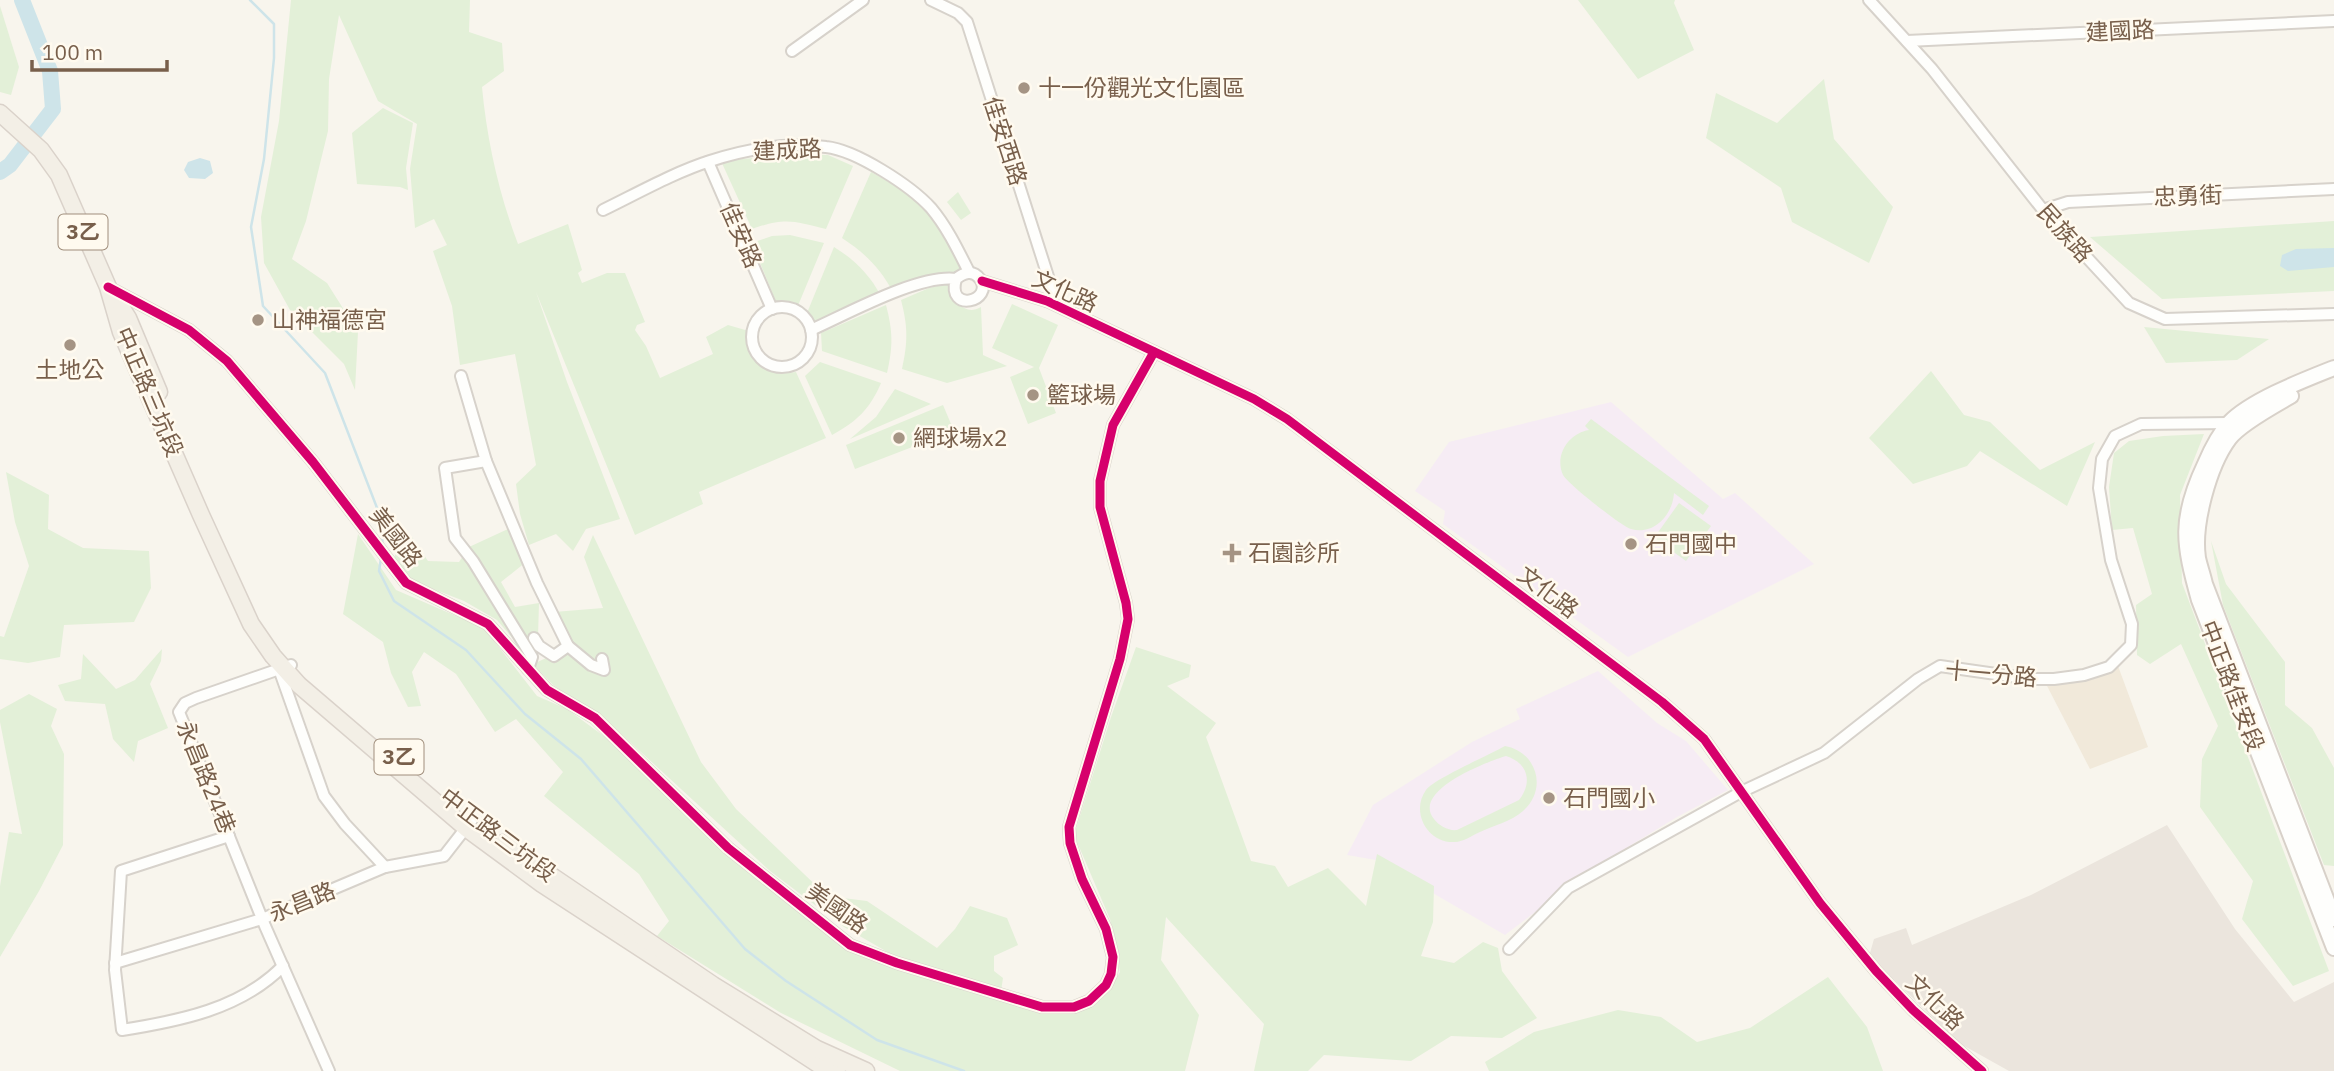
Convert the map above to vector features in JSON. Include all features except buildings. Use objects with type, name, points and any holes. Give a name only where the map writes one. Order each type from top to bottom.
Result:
[{"type":"main road","name":"中正路三坑段","points":[[4,116],[41,150],[59,175],[108,287],[121,332],[251,624],[273,656],[299,685],[542,884],[715,999],[818,1064],[837,1071]]},
{"type":"main road","points":[[2229,430],[2261,401],[2334,368]]},
{"type":"main road","points":[[2229,430],[2306,389],[2334,379]]},
{"type":"main road","name":"中正路佳安段","points":[[2229,430],[2207,488],[2198,525],[2198,556],[2205,584],[2334,919]]},
{"type":"main road","name":"中正路佳安段","points":[[2229,430],[2211,449],[2193,490],[2186,521],[2186,556],[2199,600],[2334,948]]},
{"type":"main road","name":"中正路三坑段","points":[[469,824],[713,985],[817,1049],[866,1071]]},
{"type":"street","points":[[792,51],[863,0]]},
{"type":"street","name":"佳安西路","points":[[931,0],[958,13],[967,22],[1052,289],[1047,301]]},
{"type":"street","name":"民族路","points":[[1869,0],[1933,69],[2043,210],[2129,303],[2165,319],[2334,314]]},
{"type":"street","name":"建國路","points":[[1907,41],[2334,21]]},
{"type":"street","name":"建成路","points":[[603,210],[708,162],[757,149],[829,147],[865,161],[901,181],[931,208],[953,239],[969,272]]},
{"type":"street","name":"佳安路","points":[[708,162],[772,309]]},
{"type":"street","name":"忠勇街","points":[[2043,210],[2068,202],[2334,189]]},
{"type":"street","points":[[969,272],[956,279],[956,295],[962,300],[971,301],[978,297],[982,290],[982,281]]},
{"type":"street","name":"文化路","points":[[969,272],[982,281],[1047,301],[1254,398],[1294,424],[1662,702],[1704,740],[1820,903],[1876,971],[1913,1010],[1982,1071]]},
{"type":"street","points":[[811,330],[925,282],[956,279]]},
{"type":"street","name":"美國路","points":[[108,287],[189,330],[227,361],[407,583],[488,624],[547,690],[595,718],[728,848],[850,945],[897,964],[1042,1007],[1074,1007],[1089,1001],[1106,985],[1111,974],[1113,957],[1106,929],[1082,879],[1070,843],[1069,827],[1120,659],[1128,619],[1100,508],[1100,481],[1113,425],[1154,352]]},
{"type":"street","points":[[785,307],[797,311],[806,319],[811,330],[810,349],[803,359],[785,367],[769,364],[758,354],[752,340],[760,318],[772,309],[785,307]]},
{"type":"street","points":[[461,376],[486,461],[537,583],[568,646],[591,665],[604,670],[602,659]]},
{"type":"street","name":"十一分路","points":[[1509,949],[1568,888],[1741,792],[1824,753],[1918,679],[1940,666],[2031,679],[2084,675],[2109,667],[2131,645],[2132,624],[2110,560],[2099,488],[2102,459],[2115,436],[2141,424],[2229,430]]},
{"type":"street","points":[[486,461],[445,468],[455,538],[473,561],[532,657],[528,669]]},
{"type":"street","points":[[534,638],[539,646],[554,656],[568,646]]},
{"type":"street","points":[[285,667],[324,796],[345,824],[385,867]]},
{"type":"street","name":"永昌路24巷","points":[[285,667],[196,698],[185,703],[179,712],[262,919],[329,1071]]},
{"type":"street","name":"永昌路","points":[[115,963],[262,919],[385,867],[444,856],[469,824]]},
{"type":"street","points":[[229,836],[121,871],[115,963],[122,1030],[195,1016],[254,991],[283,966]]},
{"type":"shaded area","points":[[200,158],[210,161],[213,173],[205,179],[189,178],[184,170],[188,162]]},
{"type":"shaded area","points":[[2334,248],[2334,267],[2288,271],[2280,266],[2282,255],[2296,249]]},
{"type":"shaded area","name":"石門國中","points":[[1611,402],[1723,499],[1735,493],[1814,564],[1628,657],[1443,524],[1445,511],[1415,491],[1449,442]]},
{"type":"shaded area","points":[[2118,666],[2148,747],[2090,769],[2045,682],[2107,672]]},
{"type":"shaded area","name":"石門國小","points":[[1598,671],[1657,723],[1686,741],[1728,790],[1677,817],[1590,870],[1505,935],[1376,860],[1347,855],[1373,805],[1472,742],[1520,719],[1516,709]]},
{"type":"shaded area","points":[[2167,825],[2235,929],[2294,1002],[2334,982],[2334,1071],[2009,1071],[1959,1043],[1870,953],[1874,939],[1906,928],[1912,945],[2031,895]]},
{"type":"green space","points":[[291,0],[470,0],[469,32],[502,43],[504,71],[482,87],[495,167],[518,244],[568,224],[582,270],[578,273],[582,283],[607,273],[625,273],[645,322],[637,325],[635,330],[646,346],[660,378],[713,354],[706,337],[728,325],[759,334],[759,351],[762,358],[779,370],[796,372],[826,438],[699,492],[703,504],[635,535],[536,292],[567,382],[620,519],[586,529],[573,551],[556,534],[529,545],[520,514],[516,484],[536,465],[515,354],[460,365],[452,306],[433,251],[447,245],[434,219],[415,228],[410,169],[417,124],[378,101],[339,15],[329,79],[328,131],[306,221],[292,259],[327,283],[358,332],[355,390],[344,364],[290,310],[264,263],[261,217],[279,121]]},
{"type":"green space","points":[[1578,0],[1675,0],[1694,50],[1638,79]]},
{"type":"green space","points":[[0,6],[19,67],[11,95],[0,92]]},
{"type":"green space","points":[[1824,79],[1834,139],[1893,207],[1869,263],[1792,222],[1781,188],[1706,138],[1716,93],[1777,123]]},
{"type":"green space","points":[[383,108],[413,123],[406,168],[408,190],[357,184],[352,133]]},
{"type":"green space","points":[[797,154],[828,155],[853,166],[826,229],[789,222],[752,229],[721,161]]},
{"type":"green space","points":[[871,172],[904,192],[927,213],[946,239],[964,273],[893,292],[871,262],[842,238]]},
{"type":"green space","points":[[958,192],[971,213],[961,220],[947,202]]},
{"type":"green space","points":[[2334,221],[2334,291],[2162,299],[2090,237]]},
{"type":"green space","points":[[790,235],[824,243],[797,308],[778,307],[752,243],[772,236]]},
{"type":"green space","points":[[834,247],[861,268],[881,296],[818,324],[807,313]]},
{"type":"green space","points":[[946,284],[951,286],[949,294],[964,308],[972,310],[981,307],[983,355],[1007,366],[947,383],[902,369],[906,334],[901,300]]},
{"type":"green space","name":"網球場x2","points":[[1012,304],[1058,325],[1039,368],[1056,413],[1028,424],[1010,377],[1034,367],[992,348]]},
{"type":"green space","points":[[886,305],[891,339],[887,373],[822,351],[821,333]]},
{"type":"green space","points":[[2144,327],[2269,339],[2237,360],[2166,363]]},
{"type":"green space","points":[[820,362],[881,383],[861,414],[832,435],[805,376]]},
{"type":"green space","points":[[1931,371],[1964,415],[1990,422],[2040,470],[2095,442],[2067,506],[1980,451],[1967,466],[1913,484],[1869,438]]},
{"type":"green space","points":[[895,389],[931,404],[850,439],[876,417]]},
{"type":"green space","name":"網球場x2","points":[[943,405],[954,431],[855,469],[846,445]]},
{"type":"green space","points":[[1591,419],[1709,506],[1703,515],[1674,493],[1670,508],[1661,522],[1647,529],[1631,529],[1584,495],[1563,475],[1560,460],[1570,440],[1589,430],[1585,426]]},
{"type":"green space","points":[[2204,434],[2180,495],[2182,583],[2329,971],[2293,986],[2242,919],[2253,881],[2200,807],[2202,759],[2218,726],[2181,644],[2150,664],[2137,655],[2136,605],[2152,594],[2133,528],[2112,530],[2109,487],[2114,453],[2129,441]]},
{"type":"green space","points":[[6,472],[49,495],[48,529],[83,548],[149,551],[151,588],[134,622],[64,625],[60,657],[28,663],[0,659],[0,636],[4,637],[29,566],[15,522]]},
{"type":"green space","points":[[1679,503],[1711,526],[1686,561],[1654,538]]},
{"type":"green space","points":[[508,529],[526,562],[501,582],[515,607],[539,603],[538,637],[526,654],[497,620],[464,601],[410,580],[394,560],[398,540],[412,537],[428,561],[459,562],[469,547]]},
{"type":"green space","points":[[358,534],[396,590],[484,628],[537,696],[567,709],[620,748],[796,909],[899,970],[1046,1014],[1078,1013],[1108,991],[1120,972],[1110,919],[1074,835],[1136,647],[1191,665],[1189,677],[1167,686],[1216,723],[1206,737],[1251,861],[1275,866],[1288,887],[1328,868],[1366,906],[1377,854],[1434,886],[1433,922],[1421,956],[1454,963],[1483,942],[1498,948],[1502,971],[1537,1018],[1502,1038],[1451,1036],[1411,1061],[1324,1055],[1308,1071],[1254,1071],[1264,1024],[1166,917],[1161,960],[1199,1015],[1185,1071],[900,1071],[781,1013],[657,936],[669,921],[639,874],[544,796],[563,772],[516,719],[495,732],[456,674],[424,652],[412,672],[421,706],[408,707],[391,673],[383,642],[343,614]]},
{"type":"green space","points":[[593,535],[701,762],[736,809],[827,896],[867,901],[937,948],[955,929],[970,906],[1007,918],[1018,945],[994,956],[994,971],[1003,978],[1001,991],[903,961],[844,927],[770,871],[605,719],[553,685],[533,664],[566,649],[554,612],[603,608],[584,557]]},
{"type":"green space","points":[[2211,541],[2226,584],[2285,662],[2285,705],[2312,728],[2334,768],[2334,866],[2324,865],[2223,605]]},
{"type":"green space","points":[[162,649],[161,661],[150,684],[168,728],[138,741],[134,762],[113,739],[105,704],[65,701],[58,685],[81,679],[83,654],[116,689],[135,680]]},
{"type":"green space","points":[[29,694],[57,709],[51,726],[64,754],[63,845],[0,957],[0,886],[9,832],[22,834],[0,710]]},
{"type":"green space","points":[[1505,746],[1516,750],[1531,763],[1537,782],[1531,802],[1513,818],[1465,840],[1455,842],[1437,838],[1424,825],[1421,817],[1420,808],[1426,790],[1450,774]],"holes":[[[1506,756],[1523,768],[1527,780],[1519,800],[1457,830],[1444,828],[1434,819],[1430,808],[1433,798],[1441,788],[1483,764]]]},
{"type":"green space","points":[[1828,977],[1867,1027],[1883,1071],[1489,1071],[1485,1062],[1534,1032],[1618,1010],[1661,1017],[1697,1042],[1750,1028]]},
{"type":"waterway","points":[[0,172],[10,165],[53,109],[50,71],[22,0]]},
{"type":"waterway","points":[[250,0],[274,24],[274,58],[264,159],[251,227],[263,306],[325,373],[384,526],[382,544]]},
{"type":"waterway","points":[[381,558],[379,571],[394,601],[466,650],[525,714],[581,759],[745,949],[786,981],[877,1040],[964,1071]]},
{"type":"cycle path","points":[[982,281],[1047,301],[1254,399],[1287,419],[1662,702],[1704,739],[1820,903],[1876,971],[1913,1010],[1982,1071]]},
{"type":"cycle path","points":[[108,287],[189,330],[227,361],[313,462],[406,583],[488,624],[547,690],[595,718],[728,848],[850,945],[897,963],[1042,1007],[1074,1007],[1089,1001],[1106,985],[1111,974],[1113,957],[1106,929],[1082,879],[1070,843],[1069,827],[1120,659],[1128,619],[1100,507],[1100,481],[1113,425],[1154,352]]},
{"type":"place","name":"十一份觀光文化園區","points":[[1024,88]]},
{"type":"place","name":"山神福德宮","points":[[258,320]]},
{"type":"place","name":"土地公","points":[[70,345]]},
{"type":"place","name":"籃球場","points":[[1033,395]]},
{"type":"place","name":"網球場x2","points":[[899,438]]},
{"type":"place","name":"石門國中","points":[[1631,544]]},
{"type":"place","name":"石園診所","points":[[1232,553]]},
{"type":"place","name":"石門國小","points":[[1549,798]]}]
